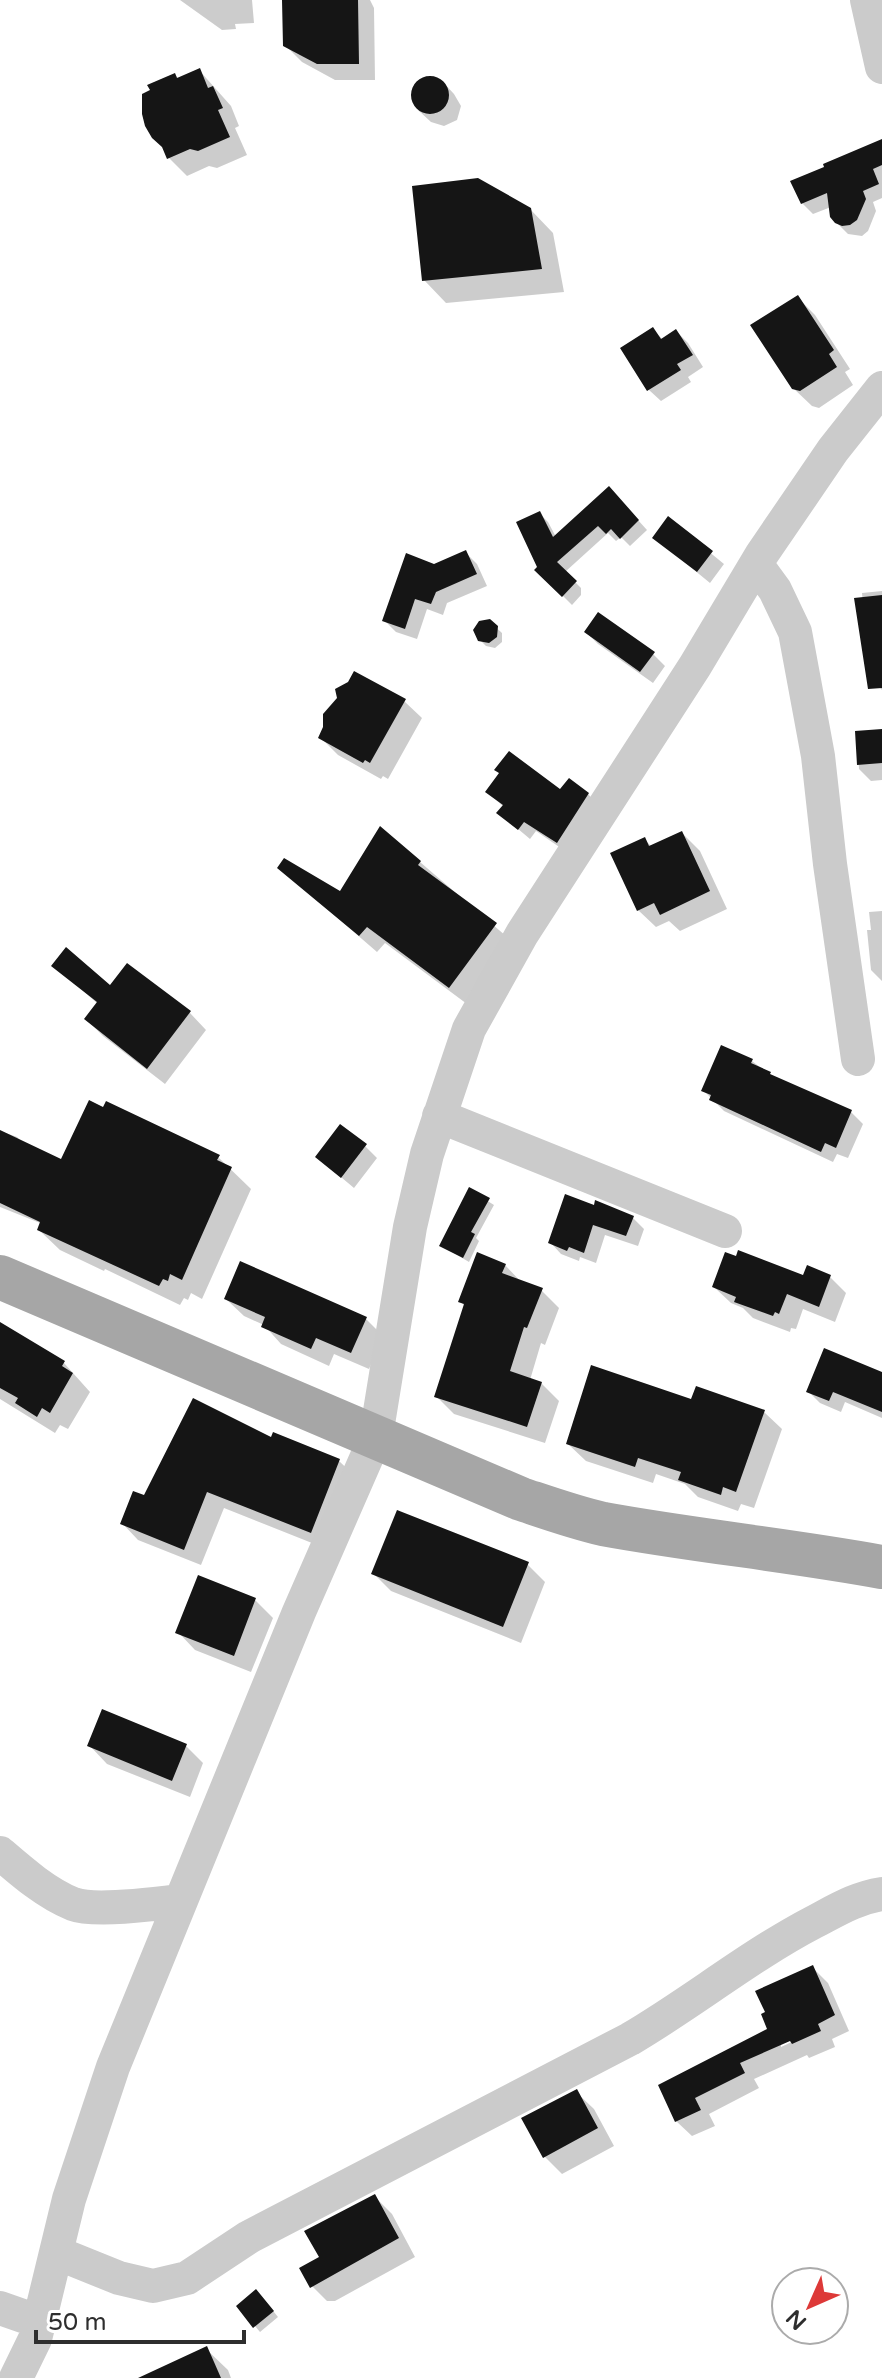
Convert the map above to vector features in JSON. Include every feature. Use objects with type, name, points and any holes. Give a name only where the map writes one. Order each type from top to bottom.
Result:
[{"type":"main road","points":[[0,1277],[521,1499],[602,1523],[882,1567]]},
{"type":"street","points":[[867,0],[882,67]]},
{"type":"street","points":[[16,2378],[35,2339],[69,2199],[89,2134],[180,1901],[299,1612],[376,1436],[410,1227],[439,1116],[469,1029],[522,934],[687,679],[756,564],[833,450],[882,388]]},
{"type":"street","points":[[756,564],[775,590],[795,632],[818,756],[858,1059]]},
{"type":"street","points":[[439,1116],[725,1231]]},
{"type":"street","points":[[0,1853],[33,1880],[75,1905],[124,1907],[180,1901]]},
{"type":"street","points":[[57,2253],[119,2278],[153,2286],[187,2278],[249,2237],[630,2039],[680,2010],[770,1945],[859,1898],[882,1894]]},
{"type":"street","points":[[0,2308],[40,2322]]},
{"type":"building","points":[[282,0],[358,0],[359,64],[317,64],[283,46]]},
{"type":"building","points":[[200,68],[208,88],[213,86],[223,108],[218,110],[230,137],[198,151],[190,149],[167,159],[162,147],[145,126],[142,94],[150,90],[147,85],[175,73],[177,78]]},
{"type":"building","points":[[430,76],[444,81],[449,95],[444,109],[430,114],[416,109],[411,95],[416,81]]},
{"type":"building","points":[[882,139],[882,165],[873,169],[879,184],[863,191],[866,199],[857,220],[850,225],[835,223],[830,217],[827,193],[801,204],[790,181]]},
{"type":"building","points":[[478,178],[531,208],[542,269],[422,281],[412,186]]},
{"type":"building","points":[[798,295],[834,350],[829,354],[837,367],[800,391],[792,389],[750,325]]},
{"type":"building","points":[[653,327],[661,339],[676,329],[693,355],[677,364],[681,370],[647,391],[620,348]]},
{"type":"building","points":[[609,486],[639,520],[620,539],[611,529],[606,534],[598,526],[557,562],[577,581],[562,597],[534,570],[537,567],[516,522],[540,511],[553,537]]},
{"type":"building","points":[[668,516],[713,551],[697,572],[652,538]]},
{"type":"building","points":[[466,550],[477,574],[436,592],[431,604],[415,599],[405,629],[382,621],[406,553],[434,564]]},
{"type":"building","points":[[882,595],[882,688],[868,689],[854,598]]},
{"type":"building","points":[[598,612],[655,652],[640,672],[584,632]]},
{"type":"building","points":[[490,619],[498,626],[497,637],[489,643],[478,641],[473,630],[479,621]]},
{"type":"building","points":[[354,671],[406,699],[370,763],[365,760],[363,763],[318,738],[323,727],[323,714],[337,698],[335,689],[348,682]]},
{"type":"building","points":[[882,729],[882,763],[857,765],[855,731]]},
{"type":"building","points":[[509,751],[560,789],[569,778],[589,793],[557,843],[524,822],[518,830],[496,813],[503,805],[485,792],[499,773],[494,770]]},
{"type":"building","points":[[380,826],[421,861],[418,865],[497,923],[449,988],[367,927],[359,936],[277,868],[284,858],[340,891]]},
{"type":"building","points":[[682,831],[710,891],[660,915],[654,903],[637,911],[610,853],[645,837],[649,846]]},
{"type":"building","points":[[66,947],[110,985],[127,963],[191,1011],[147,1069],[84,1019],[97,1002],[51,966]]},
{"type":"building","points":[[721,1045],[753,1059],[751,1063],[770,1074],[852,1110],[836,1148],[825,1143],[821,1152],[709,1100],[711,1095],[701,1091]]},
{"type":"building","points":[[89,1100],[103,1107],[106,1101],[220,1155],[217,1160],[232,1167],[182,1280],[170,1274],[168,1281],[163,1279],[159,1286],[37,1230],[40,1222],[0,1203],[0,1130],[61,1159]]},
{"type":"building","points":[[340,1124],[367,1144],[341,1178],[315,1157]]},
{"type":"building","points":[[469,1187],[490,1198],[471,1232],[475,1234],[463,1258],[439,1246]]},
{"type":"building","points":[[565,1194],[594,1205],[595,1200],[634,1216],[626,1236],[593,1225],[584,1253],[569,1247],[567,1251],[548,1243]]},
{"type":"building","points":[[738,1250],[803,1275],[807,1265],[831,1275],[819,1307],[787,1294],[779,1314],[775,1312],[773,1316],[734,1302],[736,1297],[712,1287],[725,1252],[736,1256]]},
{"type":"building","points":[[477,1252],[506,1264],[502,1273],[543,1288],[527,1328],[524,1327],[510,1371],[542,1382],[527,1427],[434,1397],[464,1304],[458,1302]]},
{"type":"building","points":[[240,1261],[367,1317],[351,1353],[316,1338],[311,1349],[261,1327],[265,1317],[224,1299]]},
{"type":"building","points":[[0,1322],[65,1361],[62,1366],[73,1373],[50,1413],[42,1408],[37,1417],[15,1403],[18,1398],[0,1388]]},
{"type":"building","points":[[824,1348],[882,1372],[882,1412],[833,1392],[829,1401],[806,1392]]},
{"type":"building","points":[[591,1365],[691,1399],[696,1386],[765,1410],[736,1492],[723,1487],[721,1495],[678,1480],[681,1472],[638,1458],[635,1467],[566,1444]]},
{"type":"building","points":[[193,1398],[271,1437],[273,1432],[340,1459],[311,1533],[207,1492],[184,1550],[120,1524],[133,1491],[144,1495]]},
{"type":"building","points":[[397,1510],[529,1562],[503,1627],[371,1574]]},
{"type":"building","points":[[198,1575],[256,1598],[234,1656],[175,1633]]},
{"type":"building","points":[[102,1709],[187,1744],[172,1781],[87,1746]]},
{"type":"building","points":[[813,1965],[835,2015],[818,2024],[821,2031],[740,2063],[745,2073],[695,2098],[701,2110],[675,2122],[658,2085],[767,2029],[761,2014],[765,2012],[755,1991]]},
{"type":"building","points":[[577,2089],[598,2128],[543,2158],[521,2118]]},
{"type":"building","points":[[375,2194],[399,2238],[310,2288],[299,2268],[319,2257],[304,2231]]},
{"type":"building","points":[[256,2289],[274,2311],[253,2328],[236,2306]]},
{"type":"building","points":[[207,2346],[221,2378],[138,2378]]}]
